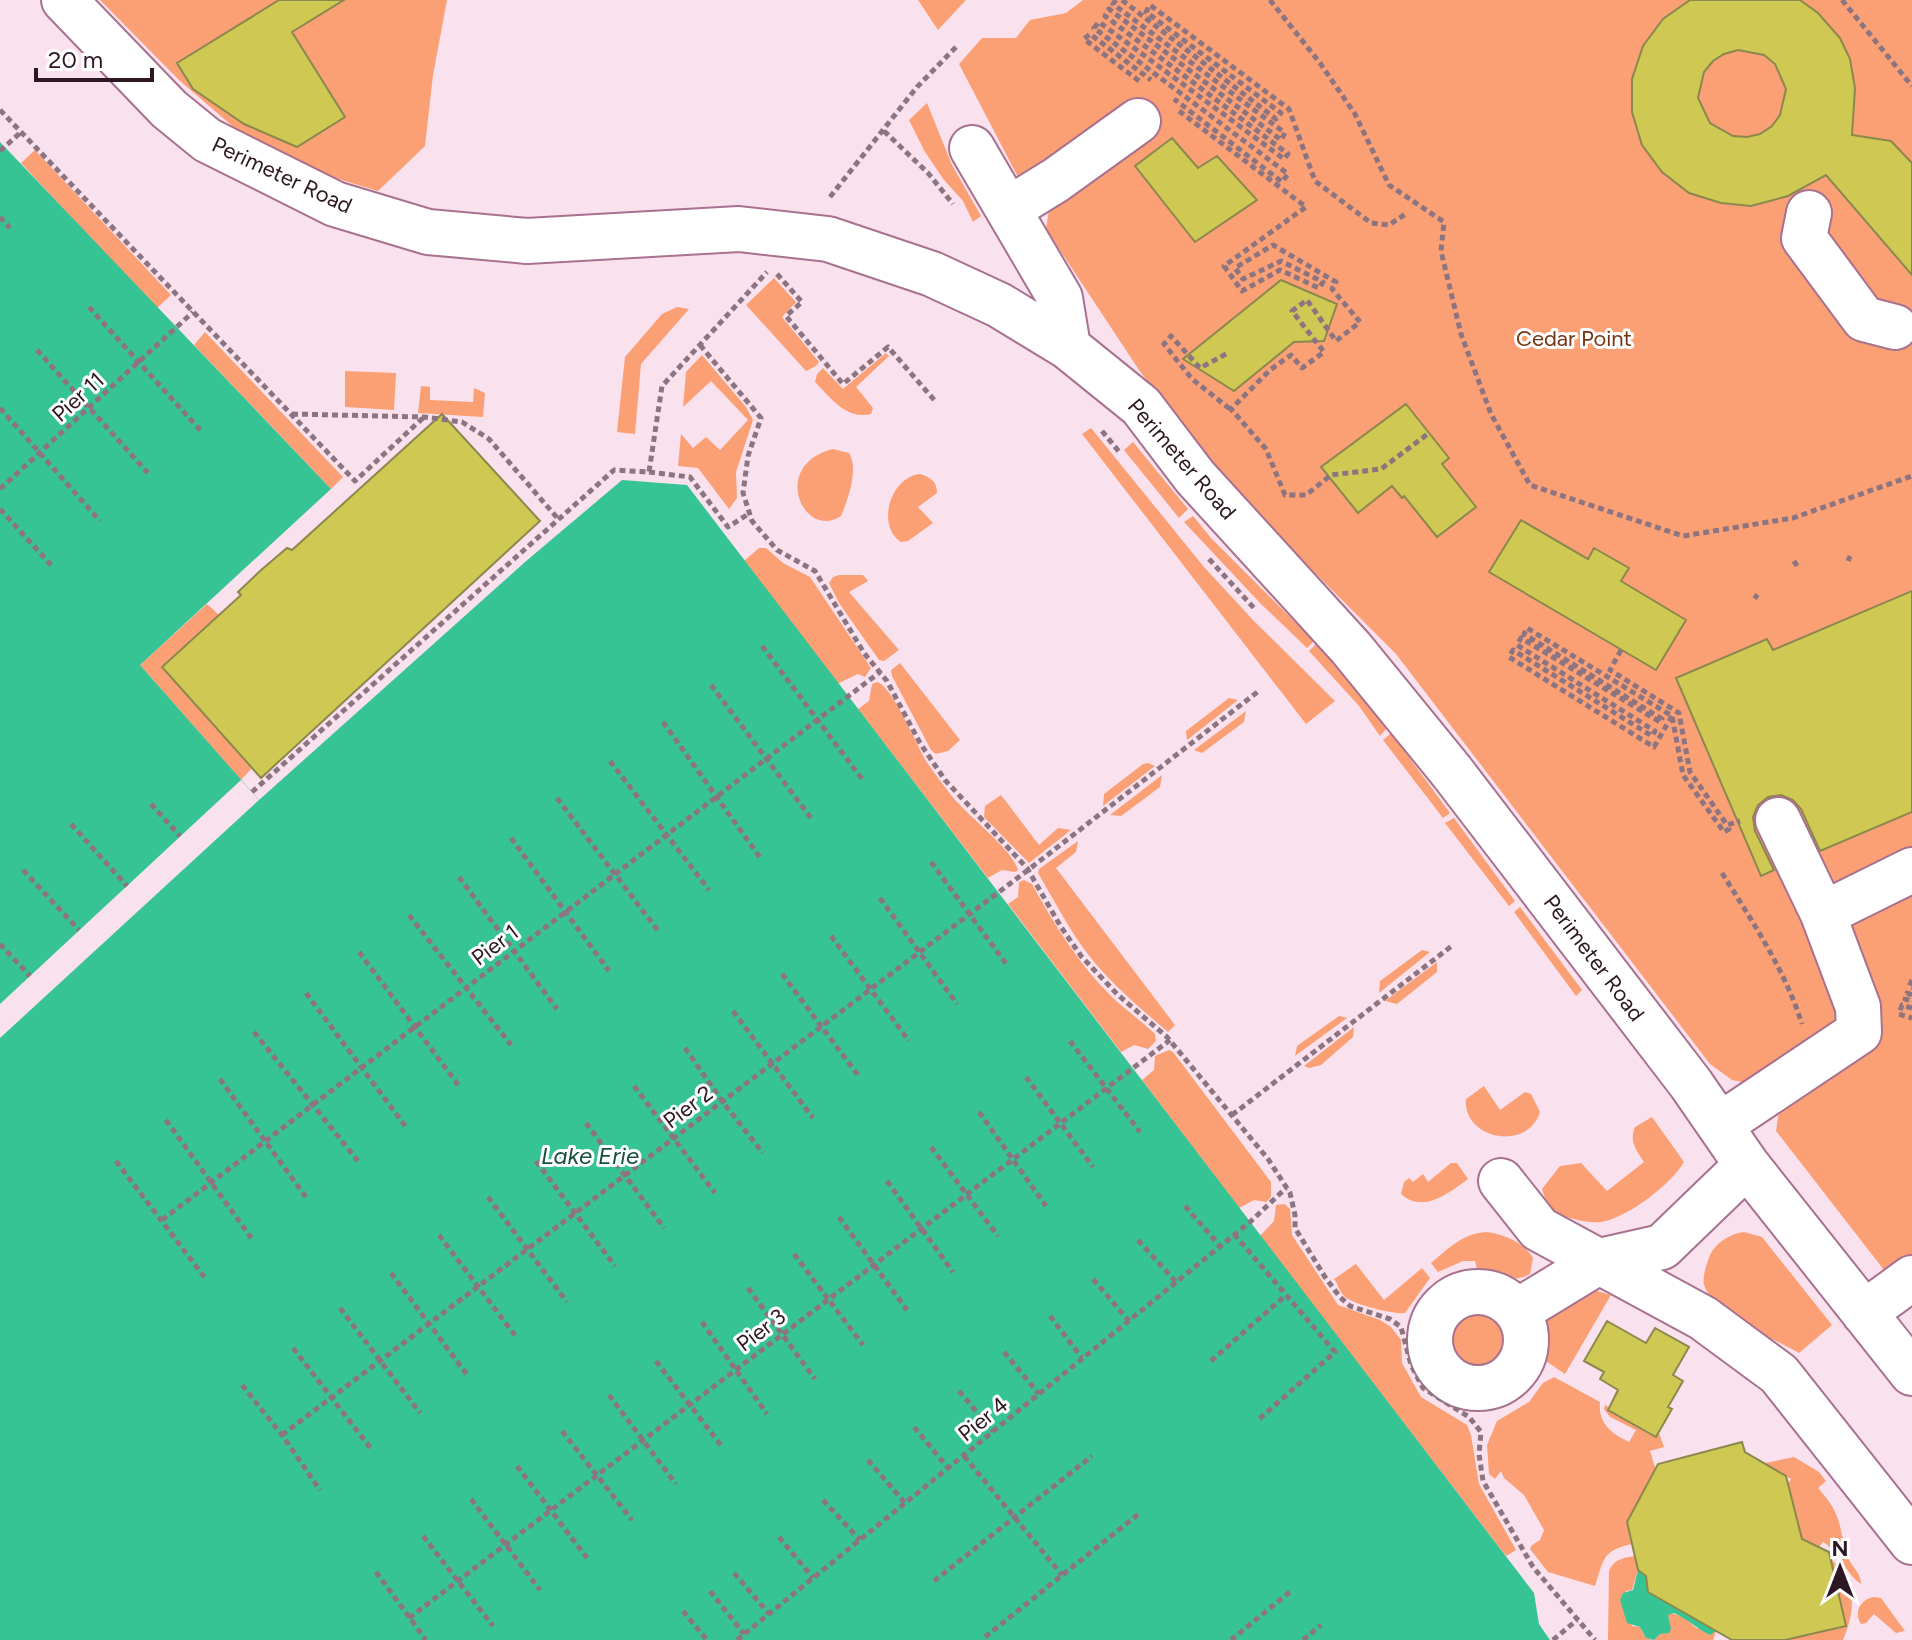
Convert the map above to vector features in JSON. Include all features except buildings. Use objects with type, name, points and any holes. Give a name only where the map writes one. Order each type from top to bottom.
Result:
[{"type":"street","name":"Perimeter Road","points":[[64,0],[169,109],[207,140],[335,204],[428,232],[527,241],[739,229],[828,239],[932,274],[999,305],[1068,347],[1141,406],[1195,477],[1351,648],[1461,784],[1691,1084],[1747,1165],[1912,1373]]},
{"type":"street","points":[[1009,209],[1056,180],[1151,104]]},
{"type":"street","points":[[972,148],[1060,298],[1068,347]]},
{"type":"street","points":[[1809,213],[1804,238],[1864,319],[1895,327]]},
{"type":"street","points":[[1720,1125],[1859,1032],[1858,1007],[1823,914],[1764,818]]},
{"type":"street","points":[[1823,914],[1912,870]]},
{"type":"street","points":[[1518,1311],[1600,1261],[1662,1247],[1747,1165]]},
{"type":"street","points":[[1501,1181],[1539,1229],[1703,1318],[1779,1374],[1912,1542]]},
{"type":"street","points":[[1864,1313],[1912,1278]]},
{"type":"path","points":[[1407,213],[1389,225],[1371,223],[1315,181],[1289,109],[1150,5],[1146,12],[1281,113],[1276,119],[1119,0],[1113,4],[1285,133],[1281,140],[1109,9],[1105,16],[1288,154],[1284,159],[1099,22],[1094,28],[1288,174],[1282,182],[1090,34],[1084,39],[1151,104],[1306,207],[1224,266],[1242,291],[1280,270],[1319,288],[1323,282],[1281,261],[1243,279],[1235,268],[1273,245],[1336,282],[1332,289],[1360,322],[1336,341],[1307,300],[1292,311],[1324,352],[1302,368],[1291,355],[1270,370],[1231,409],[1266,449],[1285,495],[1306,495],[1331,475],[1381,469],[1429,433]]},
{"type":"path","points":[[1270,0],[1320,63],[1355,114],[1389,185],[1444,222],[1441,251],[1461,334],[1491,414],[1530,485],[1683,536],[1793,518],[1912,476]]},
{"type":"path","points":[[1842,0],[1912,86]]},
{"type":"path","points":[[797,236],[917,87],[958,45]]},
{"type":"path","points":[[0,110],[355,481],[424,417]]},
{"type":"path","points":[[884,131],[928,173],[958,212]]},
{"type":"path","points":[[2,149],[21,132]]},
{"type":"path","points":[[0,217],[10,228]]},
{"type":"path","points":[[649,472],[662,386],[771,268],[802,302],[786,316],[843,384],[888,347],[936,402]]},
{"type":"path","points":[[89,307],[201,431]]},
{"type":"path","name":"Pier 11","points":[[0,489],[193,312]]},
{"type":"path","points":[[1226,354],[1200,368],[1171,336],[1164,344],[1192,379],[1230,409]]},
{"type":"path","points":[[700,345],[761,418],[748,456],[743,493],[752,521],[777,550],[815,571],[864,653],[887,681],[920,743],[945,780],[1028,870],[1081,956],[1118,995],[1170,1040],[1268,1159],[1286,1188],[1295,1215],[1295,1228],[1340,1297],[1350,1306],[1390,1319],[1401,1327],[1411,1365],[1423,1388],[1469,1417],[1481,1432],[1479,1454],[1483,1481],[1533,1567],[1595,1640]]},
{"type":"path","points":[[37,350],[148,473]]},
{"type":"path","points":[[0,408],[100,521]]},
{"type":"path","points":[[292,414],[424,417],[462,422],[489,439],[559,520]]},
{"type":"path","points":[[1092,419],[1122,455]]},
{"type":"path","points":[[252,792],[614,470],[690,477],[728,527],[750,513]]},
{"type":"path","points":[[0,509],[51,565]]},
{"type":"path","points":[[1202,551],[1262,617]]},
{"type":"path","points":[[1621,650],[1610,670],[1671,706],[1679,713],[1690,772],[1727,825],[1729,829],[1724,832],[1683,775],[1669,714],[1527,628],[1524,634],[1662,719],[1660,722],[1521,638],[1517,645],[1655,731],[1652,736],[1513,650],[1509,657],[1654,747],[1669,714],[1671,706]]},
{"type":"path","points":[[762,646],[862,779]]},
{"type":"path","name":"Pier 1","points":[[162,1220],[880,672]]},
{"type":"path","points":[[711,685],[811,818]]},
{"type":"path","name":"Pier 2","points":[[282,1435],[1028,870],[1260,690]]},
{"type":"path","points":[[663,722],[761,859]]},
{"type":"path","points":[[610,761],[709,890]]},
{"type":"path","points":[[557,798],[659,932]]},
{"type":"path","points":[[151,804],[180,836]]},
{"type":"path","points":[[1727,825],[1764,818]]},
{"type":"path","points":[[71,824],[127,886]]},
{"type":"path","points":[[511,838],[609,971]]},
{"type":"path","points":[[931,862],[1007,965]]},
{"type":"path","points":[[23,870],[79,930]]},
{"type":"path","points":[[1722,873],[1763,939],[1789,992],[1814,1063]]},
{"type":"path","points":[[459,877],[557,1009]]},
{"type":"path","points":[[880,898],[957,1004]]},
{"type":"path","points":[[409,915],[511,1045]]},
{"type":"path","points":[[831,936],[909,1041]]},
{"type":"path","points":[[0,944],[30,976]]},
{"type":"path","points":[[1232,1115],[1453,945]]},
{"type":"path","points":[[359,952],[459,1086]]},
{"type":"path","points":[[782,974],[860,1078]]},
{"type":"path","points":[[1912,980],[1909,987],[1912,988]]},
{"type":"path","points":[[306,993],[406,1127]]},
{"type":"path","points":[[1912,1008],[1902,1005],[1899,1014],[1912,1018]]},
{"type":"path","points":[[733,1011],[813,1118]]},
{"type":"path","points":[[254,1032],[358,1161]]},
{"type":"path","name":"Pier 3","points":[[409,1618],[1170,1040]]},
{"type":"path","points":[[1070,1041],[1140,1132]]},
{"type":"path","points":[[685,1048],[763,1153]]},
{"type":"path","points":[[1026,1077],[1093,1167]]},
{"type":"path","points":[[220,1079],[308,1200]]},
{"type":"path","points":[[634,1086],[715,1193]]},
{"type":"path","points":[[979,1112],[1046,1206]]},
{"type":"path","points":[[166,1120],[252,1239]]},
{"type":"path","points":[[586,1123],[664,1228]]},
{"type":"path","points":[[931,1147],[998,1236]]},
{"type":"path","points":[[116,1161],[205,1278]]},
{"type":"path","points":[[536,1161],[615,1266]]},
{"type":"path","points":[[887,1181],[953,1272]]},
{"type":"path","name":"Pier 4","points":[[737,1640],[1250,1222],[1286,1188]]},
{"type":"path","points":[[488,1197],[567,1302]]},
{"type":"path","points":[[1185,1206],[1220,1246]]},
{"type":"path","points":[[839,1217],[907,1310]]},
{"type":"path","points":[[1234,1234],[1335,1352],[1257,1421]]},
{"type":"path","points":[[439,1235],[517,1338]]},
{"type":"path","points":[[1138,1240],[1176,1282]]},
{"type":"path","points":[[794,1254],[863,1345]]},
{"type":"path","points":[[391,1273],[468,1376]]},
{"type":"path","points":[[1093,1279],[1129,1321]]},
{"type":"path","points":[[748,1288],[815,1379]]},
{"type":"path","points":[[1211,1361],[1286,1295]]},
{"type":"path","points":[[340,1308],[420,1413]]},
{"type":"path","points":[[1050,1316],[1082,1358]]},
{"type":"path","points":[[702,1322],[767,1414]]},
{"type":"path","points":[[293,1348],[372,1450]]},
{"type":"path","points":[[1004,1352],[1039,1394]]},
{"type":"path","points":[[656,1361],[723,1448]]},
{"type":"path","points":[[242,1385],[320,1490]]},
{"type":"path","points":[[959,1391],[993,1431]]},
{"type":"path","points":[[609,1395],[676,1484]]},
{"type":"path","points":[[914,1427],[948,1468]]},
{"type":"path","points":[[562,1431],[632,1520]]},
{"type":"path","points":[[964,1456],[1062,1575]]},
{"type":"path","points":[[934,1581],[1092,1456]]},
{"type":"path","points":[[868,1460],[905,1503]]},
{"type":"path","points":[[517,1466],[587,1558]]},
{"type":"path","points":[[471,1499],[540,1590]]},
{"type":"path","points":[[823,1500],[860,1540]]},
{"type":"path","points":[[985,1637],[1141,1512]]},
{"type":"path","points":[[423,1536],[493,1626]]},
{"type":"path","points":[[779,1537],[813,1578]]},
{"type":"path","points":[[376,1572],[426,1640]]},
{"type":"path","points":[[734,1573],[769,1614]]},
{"type":"path","points":[[1231,1640],[1292,1590]]},
{"type":"path","points":[[710,1591],[744,1634]]},
{"type":"path","points":[[683,1611],[707,1640]]},
{"type":"path","points":[[1553,1640],[1577,1620]]},
{"type":"path","points":[[1303,1640],[1321,1625]]},
{"type":"green space","points":[[100,0],[447,0],[433,75],[425,146],[378,191],[325,175],[245,137],[179,80]]},
{"type":"green space","points":[[918,0],[966,0],[938,30]]},
{"type":"green space","name":"Cedar Point","points":[[1083,0],[1912,0],[1912,1258],[1909,1255],[1884,1270],[1776,1131],[1779,1111],[1753,1084],[1732,1080],[1710,1064],[1396,654],[1242,500],[1205,455],[1139,370],[1046,229],[1050,203],[1044,175],[1018,177],[959,64],[982,38],[1016,38],[1030,20],[1066,13]]},
{"type":"green space","points":[[927,103],[952,165],[981,216],[973,222],[963,201],[925,152],[909,120]]},
{"type":"green space","points":[[35,150],[171,295],[156,309],[21,163]]},
{"type":"green space","points":[[774,278],[796,302],[782,317],[819,362],[806,371],[746,305]]},
{"type":"green space","points":[[677,307],[689,309],[641,364],[635,434],[617,432],[625,357],[662,314]]},
{"type":"green space","points":[[205,332],[343,477],[331,489],[194,345]]},
{"type":"green space","points":[[886,353],[889,356],[856,387],[873,408],[871,414],[847,411],[815,382],[823,368],[843,389]]},
{"type":"green space","points":[[702,355],[746,407],[753,420],[736,472],[737,498],[729,509],[698,468],[678,466],[681,434],[693,448],[706,437],[720,450],[748,420],[711,381],[683,407],[686,372]]},
{"type":"green space","points":[[345,371],[396,373],[394,410],[345,407]]},
{"type":"green space","points":[[421,386],[430,387],[430,400],[473,402],[474,388],[485,393],[483,417],[418,413]]},
{"type":"green space","points":[[1091,428],[1204,567],[1335,701],[1306,724],[1082,434]]},
{"type":"green space","points":[[1133,442],[1188,509],[1179,518],[1124,450]]},
{"type":"green space","points":[[833,449],[849,453],[853,475],[841,516],[827,521],[815,518],[805,510],[799,498],[798,484],[802,470],[813,457]]},
{"type":"green space","points":[[920,474],[936,485],[937,493],[918,507],[933,523],[908,541],[901,542],[893,535],[889,525],[890,503],[901,484]]},
{"type":"green space","points":[[1193,516],[1314,641],[1307,648],[1184,522]]},
{"type":"green space","points":[[759,548],[766,548],[783,563],[810,577],[871,668],[865,677],[858,674],[837,684],[744,561]]},
{"type":"green space","points":[[839,575],[863,575],[868,581],[849,592],[899,650],[884,661],[879,660],[839,603],[829,583]]},
{"type":"green space","points":[[207,604],[219,615],[162,667],[252,768],[241,780],[140,665]]},
{"type":"green space","points":[[1317,643],[1366,698],[1387,728],[1380,736],[1359,706],[1309,651]]},
{"type":"green space","points":[[900,663],[960,740],[948,751],[936,754],[931,750],[892,676],[891,670]]},
{"type":"green space","points":[[878,682],[891,695],[939,780],[1007,851],[1018,870],[1002,870],[988,878],[858,709],[869,701],[872,684]]},
{"type":"green space","points":[[1229,698],[1238,700],[1187,740],[1186,731]]},
{"type":"green space","points":[[1246,711],[1244,722],[1202,753],[1194,750]]},
{"type":"green space","points":[[1391,733],[1450,813],[1443,818],[1383,740]]},
{"type":"green space","points":[[1148,763],[1155,766],[1103,806],[1104,794]]},
{"type":"green space","points":[[1162,775],[1160,787],[1121,816],[1110,815]]},
{"type":"green space","points":[[1001,795],[1039,845],[1058,828],[1071,830],[1029,863],[984,817],[985,806]]},
{"type":"green space","points":[[1454,818],[1515,901],[1509,906],[1445,823]]},
{"type":"green space","points":[[1078,841],[1076,852],[1056,868],[1175,1025],[1168,1032],[1126,995],[1087,953],[1038,873],[1039,869]]},
{"type":"green space","points":[[1024,880],[1032,884],[1058,929],[1089,971],[1112,997],[1155,1034],[1156,1041],[1148,1049],[1134,1045],[1121,1052],[1008,904],[1018,897],[1019,882]]},
{"type":"green space","points":[[1520,907],[1582,990],[1576,996],[1514,912]]},
{"type":"green space","points":[[1422,950],[1430,952],[1379,993],[1380,981]]},
{"type":"green space","points":[[1437,962],[1437,972],[1397,1004],[1385,1001]]},
{"type":"green space","points":[[1339,1016],[1347,1018],[1295,1056],[1297,1046]]},
{"type":"green space","points":[[1354,1027],[1353,1037],[1321,1065],[1304,1066]]},
{"type":"green space","points":[[1169,1050],[1271,1182],[1271,1197],[1266,1202],[1254,1200],[1239,1208],[1142,1080],[1154,1070],[1155,1056]]},
{"type":"green space","points":[[1484,1086],[1500,1110],[1525,1092],[1531,1094],[1540,1112],[1533,1125],[1522,1133],[1510,1136],[1497,1136],[1484,1131],[1467,1112],[1466,1099]]},
{"type":"green space","points":[[1652,1117],[1684,1162],[1660,1188],[1639,1205],[1602,1222],[1570,1218],[1552,1208],[1542,1189],[1560,1166],[1581,1163],[1607,1191],[1644,1162],[1634,1145],[1633,1132],[1635,1127]]},
{"type":"green space","points":[[1451,1163],[1457,1163],[1468,1179],[1453,1190],[1427,1202],[1409,1200],[1401,1194],[1404,1182],[1409,1178],[1413,1182],[1423,1174],[1428,1182]]},
{"type":"green space","points":[[1285,1204],[1290,1209],[1292,1235],[1338,1305],[1391,1327],[1401,1340],[1402,1363],[1421,1397],[1467,1425],[1479,1484],[1516,1550],[1506,1556],[1260,1236],[1274,1221],[1276,1205]]},
{"type":"green space","points":[[1486,1232],[1506,1237],[1524,1247],[1533,1258],[1530,1274],[1511,1278],[1478,1273],[1475,1261],[1463,1261],[1438,1272],[1431,1263],[1463,1239]]},
{"type":"green space","points":[[1744,1232],[1762,1237],[1832,1325],[1799,1353],[1732,1316],[1710,1296],[1704,1285],[1705,1270],[1716,1246],[1724,1239]]},
{"type":"green space","points":[[1356,1264],[1384,1300],[1422,1268],[1430,1278],[1405,1313],[1383,1311],[1348,1299],[1341,1292],[1334,1279]]},
{"type":"green space","points":[[1590,1289],[1611,1295],[1565,1374],[1543,1359],[1544,1313]]},
{"type":"green space","points":[[1477,1306],[1500,1315],[1509,1338],[1500,1361],[1477,1370],[1454,1361],[1445,1338],[1454,1315]]},
{"type":"green space","points":[[1554,1377],[1600,1402],[1604,1422],[1617,1435],[1629,1442],[1636,1430],[1610,1417],[1604,1409],[1605,1405],[1659,1433],[1664,1447],[1650,1451],[1658,1477],[1649,1480],[1627,1522],[1632,1544],[1614,1550],[1605,1558],[1595,1586],[1548,1572],[1530,1549],[1540,1540],[1544,1530],[1524,1495],[1504,1478],[1501,1471],[1495,1479],[1489,1474],[1487,1445],[1497,1421],[1529,1402],[1543,1383]]},
{"type":"green space","points":[[1794,1457],[1819,1472],[1826,1481],[1818,1488],[1836,1514],[1848,1557],[1861,1584],[1829,1546],[1823,1542],[1819,1547],[1802,1539],[1791,1494],[1784,1490],[1791,1479],[1765,1463]]},
{"type":"green space","points":[[1634,1556],[1638,1570],[1632,1590],[1626,1591],[1623,1609],[1632,1626],[1640,1627],[1646,1638],[1653,1640],[1608,1640],[1609,1571],[1616,1562]]},
{"type":"green space","points":[[1831,1559],[1846,1578],[1852,1597],[1843,1640],[1785,1640],[1822,1620],[1837,1588]]},
{"type":"green space","points":[[1881,1598],[1905,1631],[1896,1633],[1874,1614],[1861,1624],[1858,1615],[1860,1607],[1865,1600]]},
{"type":"green space","points":[[1668,1615],[1684,1617],[1696,1628],[1716,1631],[1713,1640],[1654,1640],[1669,1625]]},
{"type":"water","name":"Lake Erie","points":[[0,142],[331,489],[140,665],[259,800],[525,562],[622,480],[687,485],[1534,1593],[1539,1624],[1550,1640],[0,1640]]},
{"type":"water","points":[[1638,1570],[1716,1631],[1710,1635],[1674,1613],[1668,1615],[1669,1633],[1660,1634],[1654,1640],[1646,1638],[1640,1627],[1627,1623],[1620,1600],[1623,1593],[1633,1590]]},
{"type":"pier","points":[[241,780],[259,800],[0,1038],[0,1004]]}]
